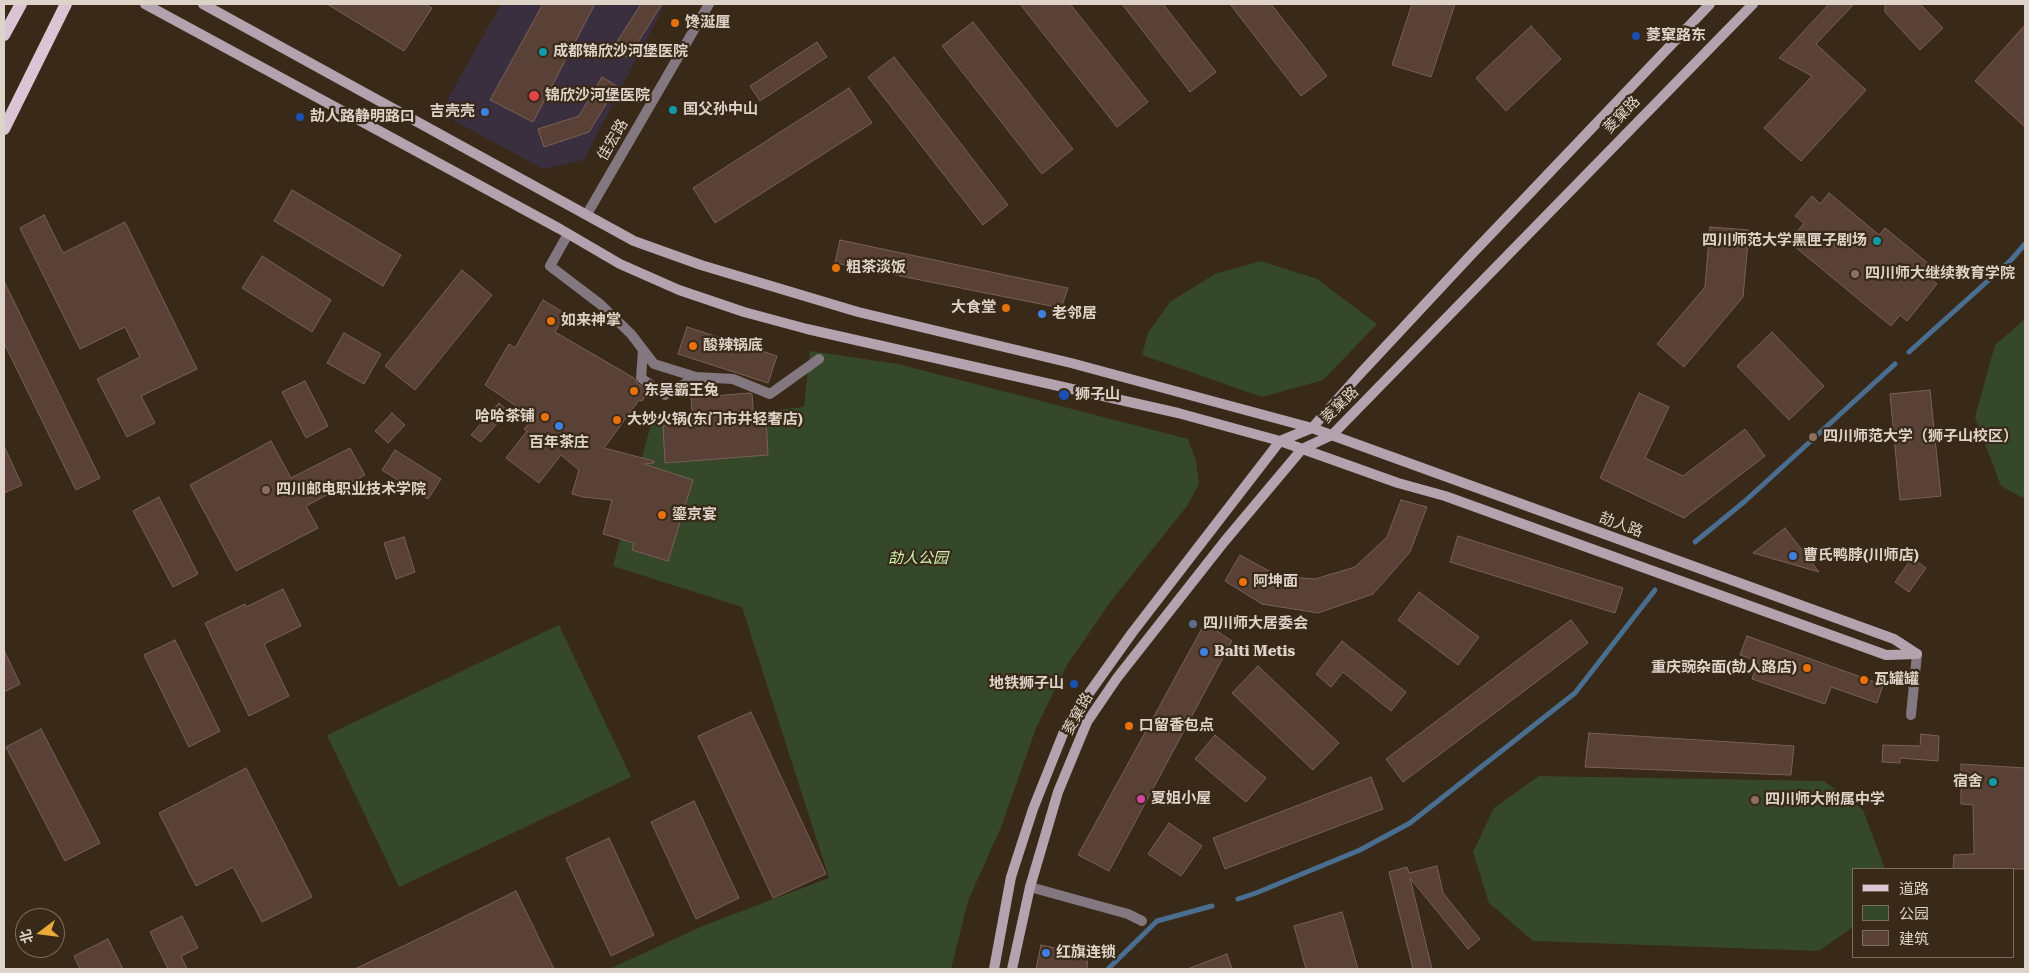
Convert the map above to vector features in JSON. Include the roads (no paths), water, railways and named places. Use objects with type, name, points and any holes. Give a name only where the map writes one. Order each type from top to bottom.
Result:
[{"type":"main road","points":[[4,34],[21,4]]},
{"type":"main road","points":[[4,129],[66,4]]},
{"type":"street","points":[[145,4],[620,264],[679,290],[744,312],[807,329],[1178,413],[1280,442],[1445,496],[1886,655],[1917,654],[1910,715]]},
{"type":"street","name":"劼人路","points":[[202,4],[634,241],[701,265],[858,312],[1071,363],[1312,428],[1894,639],[1917,654]]},
{"type":"street","name":"佳宏路","points":[[587,214],[709,4]]},
{"type":"street","name":"菱窠路","points":[[994,969],[1011,877],[1033,810],[1067,724],[1132,633],[1280,442],[1312,428],[1468,257],[1710,4]]},
{"type":"street","name":"菱窠路","points":[[1012,969],[1030,886],[1058,792],[1088,722],[1117,678],[1224,542],[1302,449],[1332,435],[1753,4]]},
{"type":"street","points":[[568,234],[550,266],[600,304],[631,334],[654,364],[696,377],[733,379],[770,394],[818,359]]},
{"type":"street","points":[[643,350],[640,378],[665,395],[696,377]]},
{"type":"street","points":[[1030,886],[1128,914],[1142,921]]},
{"type":"waterway","points":[[1909,352],[2011,260],[2025,244]]},
{"type":"waterway","points":[[1695,542],[1744,502],[1895,364]]},
{"type":"waterway","points":[[1238,899],[1360,850],[1410,823],[1575,693],[1655,590]]},
{"type":"waterway","points":[[1108,969],[1157,921],[1212,906]]},
{"type":"place","name":"馋涎厘","points":[[675,23]]},
{"type":"place","name":"菱窠路东","points":[[1636,36]]},
{"type":"place","name":"成都锦欣沙河堡医院","points":[[543,52]]},
{"type":"place","name":"锦欣沙河堡医院","points":[[534,96]]},
{"type":"place","name":"国父孙中山","points":[[673,110]]},
{"type":"place","name":"吉壳壳","points":[[485,112]]},
{"type":"place","name":"劼人路静明路口","points":[[300,117]]},
{"type":"place","name":"四川师范大学黑匣子剧场","points":[[1877,241]]},
{"type":"place","name":"粗茶淡饭","points":[[836,268]]},
{"type":"place","name":"四川师大继续教育学院","points":[[1855,274]]},
{"type":"place","name":"大食堂","points":[[1006,308]]},
{"type":"place","name":"老邻居","points":[[1042,314]]},
{"type":"place","name":"如来神掌","points":[[551,321]]},
{"type":"place","name":"酸辣锅底","points":[[693,346]]},
{"type":"place","name":"东吴霸王兔","points":[[634,391]]},
{"type":"place","name":"狮子山","points":[[1064,395]]},
{"type":"place","name":"哈哈茶铺","points":[[545,417]]},
{"type":"place","name":"大妙火锅(东门市井轻奢店)","points":[[617,420]]},
{"type":"place","name":"百年茶庄","points":[[559,426]]},
{"type":"place","name":"四川师范大学（狮子山校区）","points":[[1813,437]]},
{"type":"place","name":"四川邮电职业技术学院","points":[[266,490]]},
{"type":"place","name":"鎏京宴","points":[[662,515]]},
{"type":"place","name":"曹氏鸭脖(川师店)","points":[[1793,556]]},
{"type":"place","name":"阿坤面","points":[[1243,582]]},
{"type":"place","name":"四川师大居委会","points":[[1193,624]]},
{"type":"place","name":"Balti Metis","points":[[1204,652]]},
{"type":"place","name":"重庆豌杂面(劼人路店)","points":[[1807,668]]},
{"type":"place","name":"瓦罐罐","points":[[1864,680]]},
{"type":"place","name":"地铁狮子山","points":[[1074,684]]},
{"type":"place","name":"口留香包点","points":[[1129,726]]},
{"type":"place","name":"宿舍","points":[[1993,782]]},
{"type":"place","name":"夏姐小屋","points":[[1141,799]]},
{"type":"place","name":"四川师大附属中学","points":[[1755,800]]},
{"type":"place","name":"红旗连锁","points":[[1046,953]]},
{"type":"park label","name":"劼人公园","points":[[918,559]]}]
